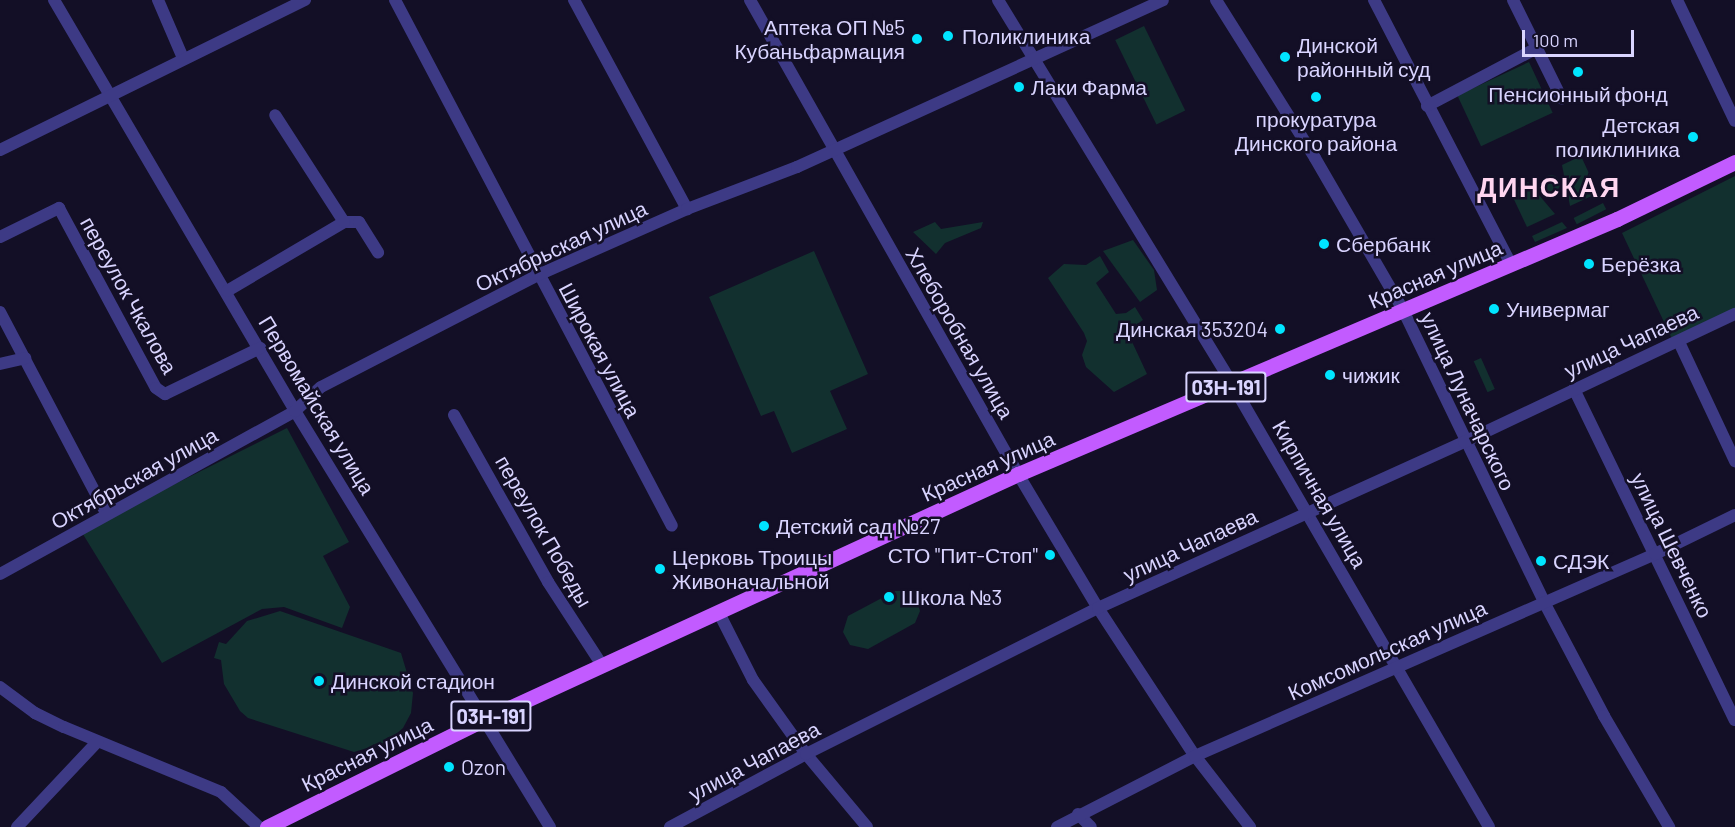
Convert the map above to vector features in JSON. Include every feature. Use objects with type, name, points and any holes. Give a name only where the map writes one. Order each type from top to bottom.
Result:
[{"type":"main road","name":"Красная улица","points":[[267,827],[485,719],[1018,474],[1617,219],[1735,162]]},
{"type":"street","name":"Первомайская улица","points":[[54,0],[227,291],[295,411],[550,827]]},
{"type":"street","points":[[158,0],[183,58]]},
{"type":"street","points":[[0,150],[303,0]]},
{"type":"street","name":"Широкая улица","points":[[395,0],[672,526]]},
{"type":"street","points":[[574,0],[687,209]]},
{"type":"street","name":"Хлеборобная улица","points":[[750,0],[1018,474],[1098,608],[1195,756],[1250,827]]},
{"type":"street","name":"Кирпичная улица","points":[[998,0],[1308,512],[1489,827]]},
{"type":"street","name":"Октябрьская улица","points":[[0,574],[106,513],[295,411],[321,387],[538,275],[687,209],[797,167],[833,148],[1163,0]]},
{"type":"street","name":"улица Луначарского","points":[[1216,0],[1315,158],[1403,310],[1464,442],[1544,602],[1604,716],[1670,827]]},
{"type":"street","points":[[1374,0],[1511,264]]},
{"type":"street","points":[[1514,0],[1562,99]]},
{"type":"street","points":[[1677,0],[1735,120]]},
{"type":"street","points":[[1427,106],[1537,48]]},
{"type":"street","points":[[275,115],[344,222]]},
{"type":"street","name":"переулок Чкалова","points":[[0,237],[59,208],[156,388],[165,394],[260,348]]},
{"type":"street","points":[[227,291],[344,222],[358,222],[378,254]]},
{"type":"street","points":[[0,312],[106,513]]},
{"type":"street","name":"улица Чапаева","points":[[670,827],[806,754],[1098,608],[1464,442],[1735,314]]},
{"type":"street","points":[[1679,342],[1735,461]]},
{"type":"street","points":[[0,364],[25,358]]},
{"type":"street","name":"улица Шевченко","points":[[1574,389],[1735,720]]},
{"type":"street","name":"переулок Победы","points":[[454,415],[548,582],[602,665]]},
{"type":"street","name":"Комсомольская улица","points":[[1057,827],[1078,814],[1195,756],[1655,554],[1735,515]]},
{"type":"street","points":[[718,613],[753,680],[806,754],[867,827]]},
{"type":"street","points":[[0,687],[35,713],[97,742],[221,792],[259,827]]},
{"type":"street","points":[[17,827],[97,742]]},
{"type":"street","points":[[1078,814],[1091,827]]},
{"type":"green space","points":[[1144,26],[1185,110],[1156,125],[1115,40]]},
{"type":"green space","points":[[1529,62],[1553,113],[1481,146],[1457,95]]},
{"type":"green space","points":[[1581,156],[1598,193],[1570,206],[1562,165]]},
{"type":"green space","points":[[1551,175],[1557,178],[1560,184],[1557,190],[1551,193],[1545,190],[1542,184],[1545,178]]},
{"type":"green space","points":[[1735,176],[1735,310],[1673,341],[1622,233]]},
{"type":"green space","points":[[1528,182],[1555,214],[1527,227],[1510,191]]},
{"type":"green space","points":[[1603,203],[1606,209],[1577,224],[1574,218]]},
{"type":"green space","points":[[935,222],[941,229],[983,222],[981,228],[945,243],[936,254],[913,232]]},
{"type":"green space","points":[[1562,222],[1567,228],[1535,242],[1532,236]]},
{"type":"green space","points":[[1133,240],[1154,270],[1157,290],[1140,302],[1103,251]]},
{"type":"green space","points":[[814,251],[868,374],[830,391],[847,429],[792,453],[774,411],[761,416],[709,297]]},
{"type":"green space","points":[[1100,256],[1109,272],[1096,283],[1116,314],[1126,313],[1135,307],[1143,320],[1127,331],[1147,374],[1114,392],[1086,367],[1082,355],[1087,341],[1084,333],[1048,278],[1064,264],[1086,265]]},
{"type":"green space","points":[[1481,358],[1495,389],[1488,392],[1474,361]]},
{"type":"green space","points":[[287,428],[349,542],[323,556],[350,607],[342,628],[284,607],[262,609],[162,663],[81,531]]},
{"type":"green space","points":[[895,591],[905,591],[916,598],[920,611],[915,623],[868,649],[850,645],[843,632],[848,616]]},
{"type":"green space","points":[[280,611],[401,653],[413,693],[411,713],[403,728],[387,742],[354,752],[248,718],[240,711],[224,684],[221,660],[214,658],[219,642],[226,644],[247,621]]},
{"type":"place","name":"Поликлиника","points":[[948,36]]},
{"type":"place","name":"Аптека ОП №5 Кубаньфармация","points":[[917,39]]},
{"type":"place","name":"Динской районный суд","points":[[1285,57]]},
{"type":"place","name":"Пенсионный фонд","points":[[1578,72]]},
{"type":"place","name":"Лаки Фарма","points":[[1019,87]]},
{"type":"place","name":"прокуратура Динского района","points":[[1316,97]]},
{"type":"place","name":"Детская поликлиника","points":[[1693,137]]},
{"type":"place","name":"Сбербанк","points":[[1324,244]]},
{"type":"place","name":"Берёзка","points":[[1589,264]]},
{"type":"place","name":"Универмаг","points":[[1494,309]]},
{"type":"place","name":"Динская 353204","points":[[1280,329]]},
{"type":"place","name":"чижик","points":[[1330,375]]},
{"type":"place","name":"Детский сад №27","points":[[764,526]]},
{"type":"place","name":"СТО \"Пит-Стоп\"","points":[[1050,555]]},
{"type":"place","name":"СДЭК","points":[[1541,561]]},
{"type":"place","name":"Церковь Троицы Живоначальной","points":[[660,569]]},
{"type":"place","name":"Школа №3","points":[[889,597]]},
{"type":"place","name":"Динской стадион","points":[[319,681]]},
{"type":"place","name":"Ozon","points":[[449,767]]},
{"type":"district","name":"ДИНСКАЯ","points":[[1549,187]]}]
